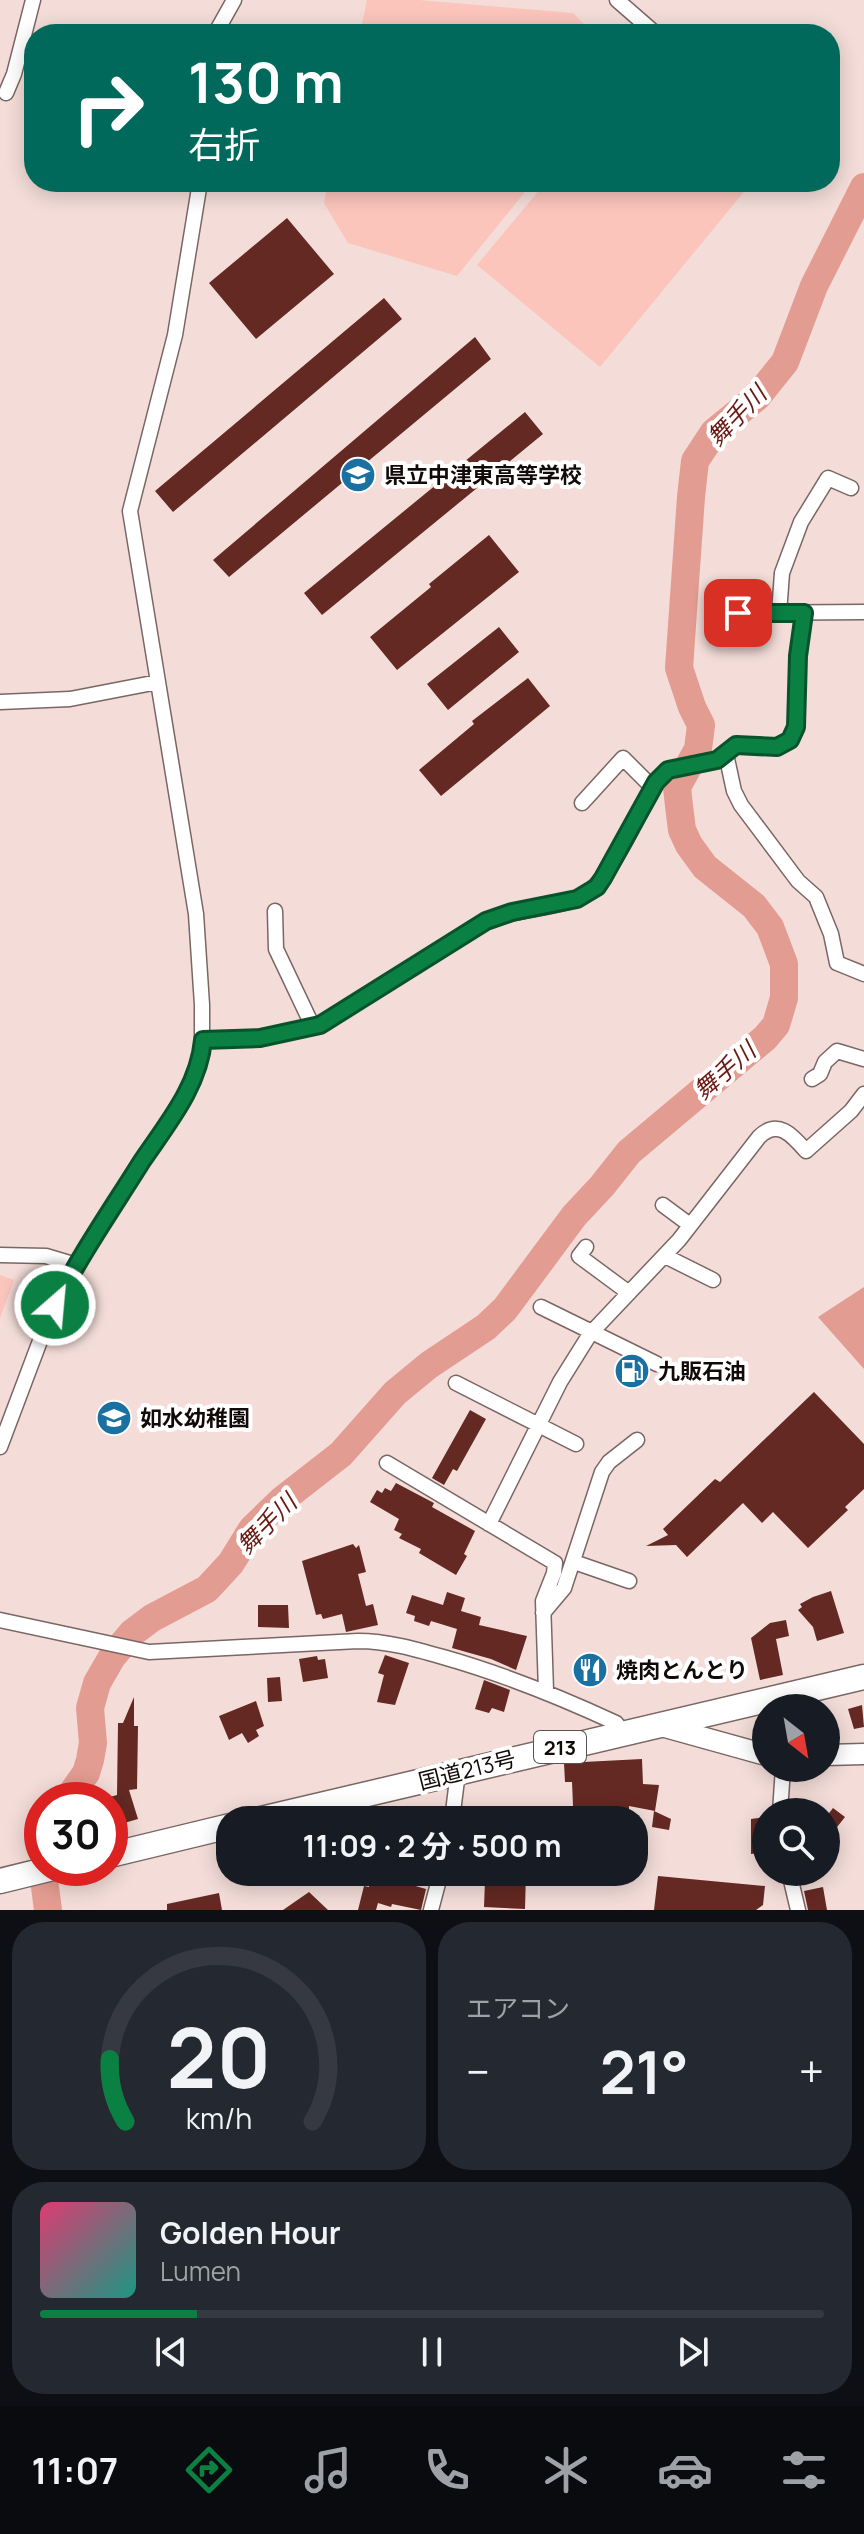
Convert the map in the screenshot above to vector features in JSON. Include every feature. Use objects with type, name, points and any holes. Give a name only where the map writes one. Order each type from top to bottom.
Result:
[{"type":"highway","name":"国道213号","points":[[316,1806],[864,1677]]},
{"type":"highway","points":[[128,1851],[216,1829]]},
{"type":"highway","points":[[0,1881],[24,1875]]},
{"type":"main road","points":[[655,1724],[752,1751]]},
{"type":"main road","points":[[840,1755],[864,1754]]},
{"type":"street","points":[[27,24],[33,0]]},
{"type":"street","points":[[221,24],[234,0]]},
{"type":"street","points":[[617,0],[645,24]]},
{"type":"street","points":[[6,93],[24,35]]},
{"type":"street","points":[[0,1447],[46,1325],[76,1265],[187,1092],[203,1040],[196,914],[130,511],[175,335],[198,192]]},
{"type":"street","points":[[779,613],[782,573],[801,522],[828,478],[851,488]]},
{"type":"street","points":[[738,613],[864,612]]},
{"type":"street","points":[[203,1040],[260,1038],[313,1027],[486,921],[587,895],[603,878],[653,788],[668,770],[717,760],[731,748],[742,744],[777,747],[793,735],[804,613]]},
{"type":"street","points":[[0,702],[70,699],[158,682]]},
{"type":"street","points":[[726,754],[734,791],[741,805],[798,881],[816,897],[831,934],[837,963],[864,974]]},
{"type":"street","points":[[582,803],[623,758],[653,788]]},
{"type":"street","points":[[275,911],[276,949],[313,1027]]},
{"type":"street","points":[[812,1079],[820,1074],[825,1062],[837,1051],[864,1059]]},
{"type":"street","points":[[489,1524],[560,1382],[592,1332],[665,1256],[764,1132],[784,1129],[806,1151],[851,1111],[864,1094]]},
{"type":"street","points":[[663,1205],[690,1225]]},
{"type":"street","points":[[586,1247],[579,1256],[629,1293]]},
{"type":"street","points":[[0,1255],[46,1256],[76,1265]]},
{"type":"street","points":[[665,1256],[713,1280]]},
{"type":"street","points":[[541,1307],[657,1364]]},
{"type":"street","points":[[456,1383],[576,1444]]},
{"type":"street","points":[[543,1613],[564,1588],[602,1472],[609,1462],[637,1440]]},
{"type":"street","points":[[387,1463],[555,1563],[545,1592],[543,1613],[546,1691]]},
{"type":"street","points":[[574,1562],[629,1581]]},
{"type":"street","points":[[0,1620],[149,1652],[377,1641],[473,1665],[546,1691],[616,1723],[623,1732]]},
{"type":"street","points":[[454,1806],[458,1772]]},
{"type":"street","points":[[431,1910],[437,1886]]},
{"type":"street","points":[[792,1886],[798,1910]]},
{"type":"shaded area","points":[[367,0],[419,0],[573,13],[584,24],[362,24]]},
{"type":"shaded area","points":[[326,192],[525,192],[457,276],[348,243],[324,203]]},
{"type":"shaded area","points":[[538,192],[744,192],[600,367],[477,265]]},
{"type":"shaded area","points":[[0,1275],[14,1280],[0,1318]]},
{"type":"shaded area","points":[[864,1287],[864,1369],[818,1317]]},
{"type":"building","points":[[287,218],[334,274],[256,339],[209,283]]},
{"type":"building","points":[[384,298],[402,319],[173,512],[155,491]]},
{"type":"building","points":[[475,337],[491,359],[229,577],[213,560]]},
{"type":"building","points":[[525,412],[543,434],[322,615],[304,593]]},
{"type":"building","points":[[489,535],[519,572],[397,670],[370,637]]},
{"type":"building","points":[[499,627],[519,652],[448,710],[427,684]]},
{"type":"building","points":[[528,678],[550,706],[441,796],[419,770],[474,724],[472,721]]},
{"type":"building","points":[[814,1392],[864,1444],[864,1489],[845,1507],[848,1510],[808,1548],[773,1512],[762,1523],[743,1503],[687,1557],[676,1545],[646,1546],[668,1535],[663,1529],[715,1479],[720,1482]]},
{"type":"building","points":[[470,1410],[486,1419],[457,1471],[453,1469],[444,1485],[432,1478]]},
{"type":"building","points":[[396,1483],[434,1503],[432,1507],[475,1531],[464,1554],[467,1556],[456,1575],[419,1553],[421,1549],[399,1538],[402,1534],[394,1530],[399,1519],[370,1502],[377,1490],[382,1493],[385,1488],[391,1491]]},
{"type":"building","points":[[353,1544],[356,1548],[359,1545],[366,1572],[358,1574],[366,1606],[373,1604],[378,1625],[346,1632],[342,1614],[323,1619],[321,1614],[316,1615],[302,1561]]},
{"type":"building","points":[[831,1591],[844,1633],[817,1641],[813,1627],[798,1610],[802,1607],[800,1604]]},
{"type":"building","points":[[447,1592],[465,1598],[461,1611],[481,1617],[479,1625],[527,1636],[516,1670],[452,1648],[457,1629],[431,1621],[429,1626],[414,1621],[415,1616],[406,1613],[412,1595],[443,1605]]},
{"type":"building","points":[[258,1605],[288,1605],[289,1628],[258,1627]]},
{"type":"building","points":[[786,1620],[789,1636],[776,1639],[783,1675],[760,1680],[751,1638],[770,1623]]},
{"type":"building","points":[[385,1655],[409,1663],[395,1705],[377,1702],[384,1675],[378,1673]]},
{"type":"building","points":[[317,1656],[318,1660],[325,1659],[328,1678],[303,1682],[299,1659]]},
{"type":"building","points":[[280,1677],[282,1701],[268,1702],[267,1678]]},
{"type":"building","points":[[484,1680],[510,1690],[504,1712],[492,1708],[489,1713],[475,1709]]},
{"type":"building","points":[[134,1697],[134,1726],[138,1726],[137,1789],[129,1790],[138,1819],[128,1822],[128,1782],[117,1782],[118,1723],[123,1723]]},
{"type":"building","points":[[256,1701],[264,1726],[256,1730],[259,1736],[248,1743],[242,1733],[229,1740],[219,1716]]},
{"type":"building","points":[[862,1705],[864,1727],[854,1729],[848,1709]]},
{"type":"building","points":[[642,1759],[643,1784],[659,1785],[655,1811],[648,1810],[648,1806],[573,1806],[572,1782],[565,1782],[564,1763]]},
{"type":"building","points":[[654,1811],[671,1819],[669,1830],[652,1827]]},
{"type":"building","points":[[658,1876],[765,1886],[763,1905],[756,1910],[654,1910]]},
{"type":"building","points":[[364,1886],[416,1886],[426,1889],[421,1910],[378,1903],[376,1910],[358,1910]]},
{"type":"building","points":[[485,1886],[526,1886],[525,1909],[484,1907]]},
{"type":"building","points":[[823,1887],[827,1910],[808,1910],[804,1891]]},
{"type":"building","points":[[309,1892],[328,1910],[283,1910]]},
{"type":"building","points":[[219,1893],[222,1910],[167,1910],[167,1904]]},
{"type":"waterway","name":"舞手川","points":[[80,1782],[86,1773],[93,1743],[90,1708],[97,1683],[112,1657],[132,1633],[152,1618],[207,1589],[231,1563],[252,1529],[282,1500],[341,1454],[395,1393],[429,1365],[486,1327],[505,1309],[574,1216],[629,1152],[765,1038],[776,1025],[784,998],[784,964],[770,927],[754,906],[705,867],[682,830],[677,787],[698,749],[701,725],[679,668],[691,497],[695,461],[714,432],[757,397],[785,362],[814,286],[864,187]]},
{"type":"waterway","name":"舞手川","points":[[45,1887],[48,1910]]},
{"type":"place","name":"県立中津東高等学校","points":[[358,475]]},
{"type":"place","name":"九販石油","points":[[632,1371]]},
{"type":"place","name":"如水幼稚園","points":[[114,1418]]},
{"type":"place","name":"焼肉とんとり","points":[[590,1670]]},
{"type":"route","points":[[55,1305],[93,1237],[187,1092],[203,1040],[260,1038],[320,1025],[486,921],[587,895],[603,878],[656,782],[668,770],[717,760],[736,745],[771,748],[790,740],[796,727],[798,656],[804,613],[738,613]]}]
